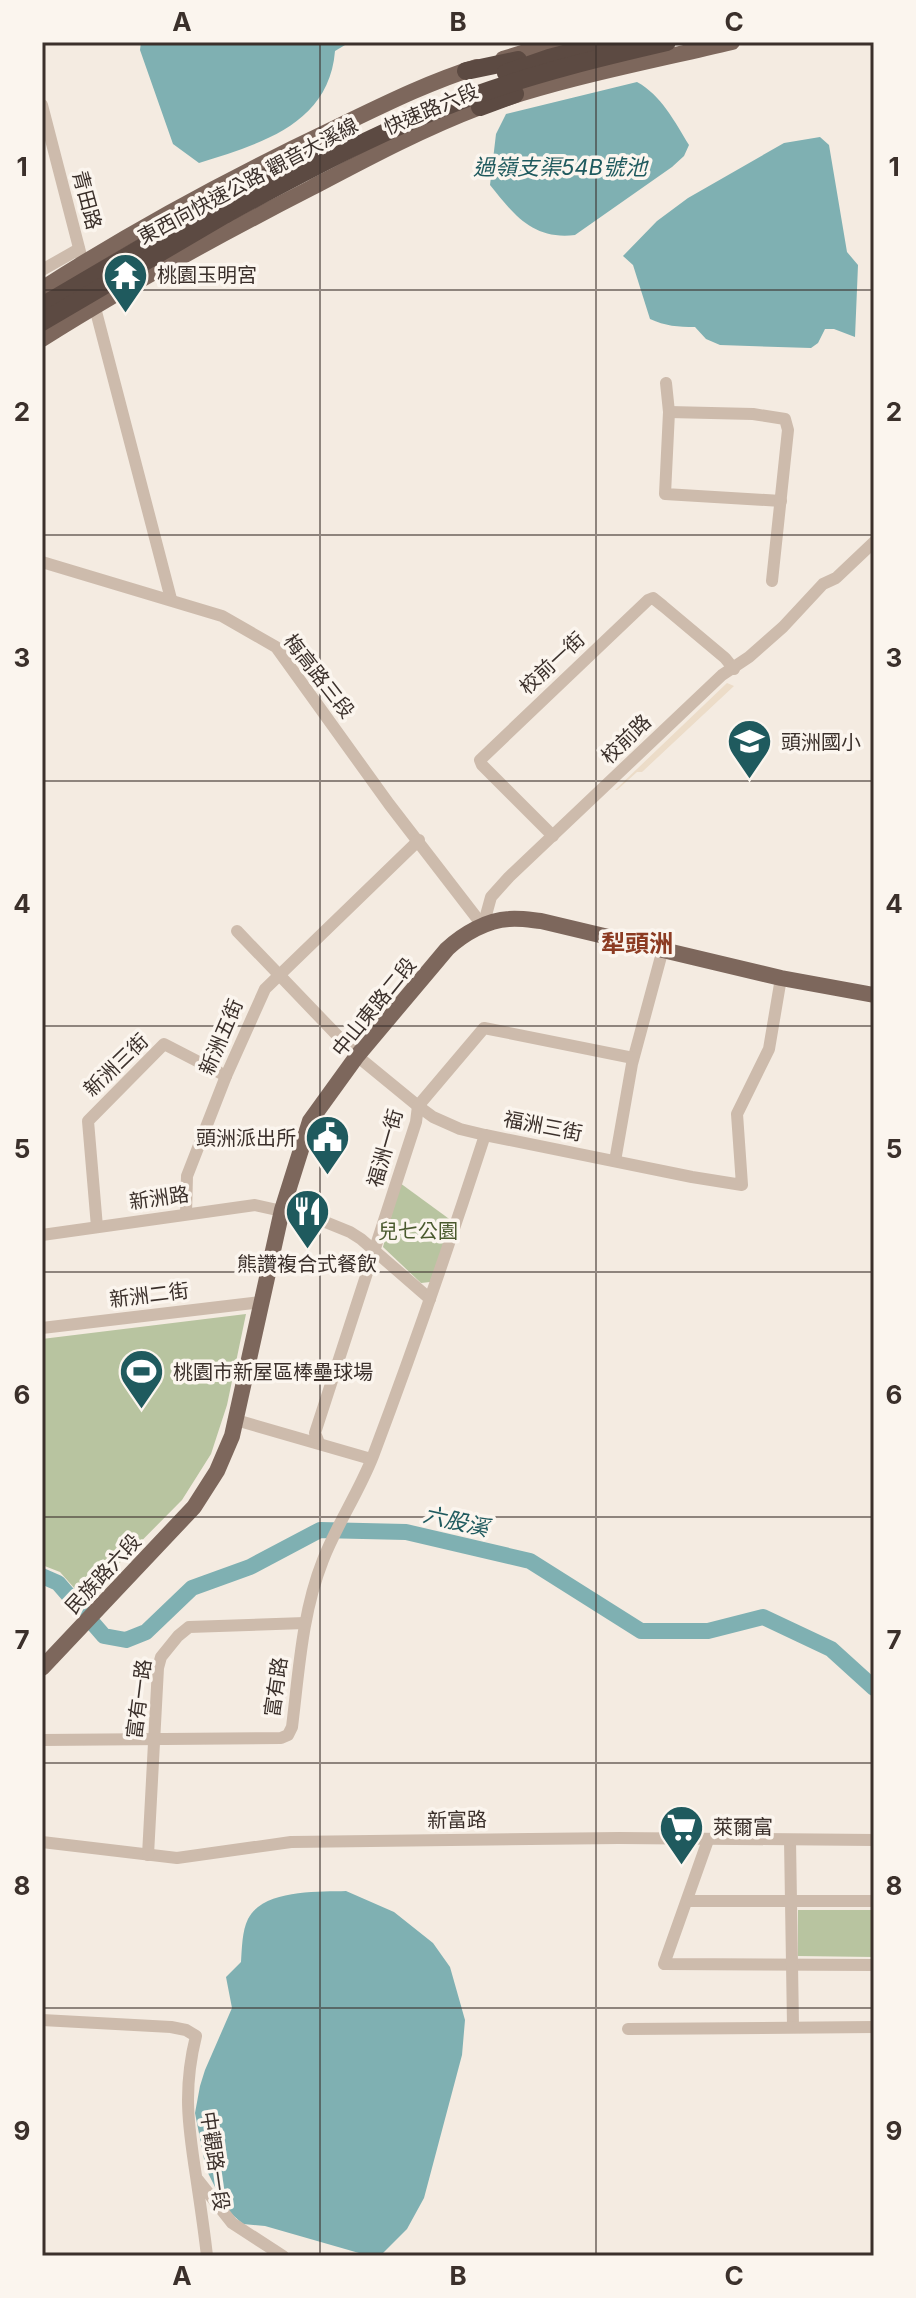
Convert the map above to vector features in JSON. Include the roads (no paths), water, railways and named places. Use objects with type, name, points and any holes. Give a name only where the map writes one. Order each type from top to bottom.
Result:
[{"type":"highway","points":[[466,71],[609,42]]},
{"type":"highway","name":"東西向快速公路 觀音大溪線","points":[[42,306],[219,202],[303,158],[443,96],[549,58],[609,42]]},
{"type":"highway","name":"東西向快速公路 觀音大溪線","points":[[42,322],[226,214],[378,136],[472,96],[555,70],[667,42]]},
{"type":"highway","points":[[480,107],[628,52]]},
{"type":"main road","name":"快速路六段","points":[[42,289],[81,256],[268,160],[437,80],[558,42]]},
{"type":"main road","name":"快速路六段","points":[[42,339],[95,306],[298,194],[392,146],[480,107],[563,83],[732,42]]},
{"type":"main road","name":"中山東路二段","points":[[194,1507],[217,1471],[232,1436],[282,1210],[310,1121],[357,1056],[462,935],[507,919],[541,921],[781,978],[874,995]]},
{"type":"main road","name":"民族路六段","points":[[42,1668],[194,1507]]},
{"type":"street","name":"青田路","points":[[42,105],[171,599]]},
{"type":"street","points":[[42,270],[81,256]]},
{"type":"street","points":[[666,383],[669,412],[665,494],[781,501]]},
{"type":"street","points":[[669,412],[753,414],[785,419],[788,430],[772,581]]},
{"type":"street","name":"校前路","points":[[483,926],[491,897],[509,877],[722,675],[734,669],[783,627],[823,584],[836,578],[874,542]]},
{"type":"street","name":"梅高路三段","points":[[42,562],[222,616],[276,647],[389,804],[483,926]]},
{"type":"street","name":"校前一街","points":[[553,836],[480,760],[638,608],[653,598],[734,669]]},
{"type":"street","name":"新洲五街","points":[[186,1213],[187,1176],[258,1000],[279,975],[419,840]]},
{"type":"street","name":"福洲三街","points":[[237,931],[357,1056],[433,1117],[485,1135],[742,1185],[737,1114],[769,1049],[781,978]]},
{"type":"street","points":[[615,1161],[633,1058],[663,949]]},
{"type":"street","name":"福洲一街","points":[[319,1443],[315,1433],[416,1122],[418,1106],[484,1028],[633,1058]]},
{"type":"street","name":"新洲三街","points":[[97,1227],[88,1121],[164,1044],[226,1076]]},
{"type":"street","name":"富有路","points":[[42,1740],[281,1738],[288,1735],[292,1727],[312,1591],[324,1557],[371,1459],[430,1299],[485,1135]]},
{"type":"street","name":"新洲路","points":[[42,1235],[255,1205],[336,1225],[361,1239],[430,1299]]},
{"type":"street","name":"新洲二街","points":[[42,1328],[261,1302]]},
{"type":"street","points":[[236,1420],[371,1459]]},
{"type":"street","name":"富有一路","points":[[148,1855],[153,1738],[161,1657],[189,1627],[305,1623]]},
{"type":"street","name":"新富路","points":[[42,1842],[177,1858],[291,1842],[619,1838],[874,1840]]},
{"type":"street","points":[[708,1840],[664,1964],[874,1965]]},
{"type":"street","points":[[790,1840],[793,2026]]},
{"type":"street","points":[[687,1901],[874,1901]]},
{"type":"street","name":"中觀路一段","points":[[42,2020],[171,2027],[196,2036],[187,2098],[188,2125],[207,2256]]},
{"type":"street","points":[[628,2029],[874,2027]]},
{"type":"street","points":[[197,2177],[232,2223],[283,2256]]},
{"type":"water","points":[[141,42],[350,42],[335,51],[330,76],[320,97],[305,114],[267,139],[199,163],[173,144],[140,50]]},
{"type":"water","name":"過嶺支渠54B號池","points":[[637,82],[653,94],[673,118],[689,145],[684,156],[575,235],[547,234],[516,215],[490,185],[496,134],[506,114]]},
{"type":"water","points":[[820,137],[829,145],[847,252],[858,265],[855,337],[825,329],[818,343],[811,348],[720,345],[706,339],[695,327],[672,326],[650,319],[633,265],[623,256],[657,221],[688,198],[784,143]]},
{"type":"water","points":[[346,1891],[394,1912],[433,1943],[450,1967],[465,2020],[462,2055],[424,2198],[407,2229],[382,2254],[359,2253],[265,2226],[243,2224],[226,2209],[206,2169],[195,2113],[205,2070],[232,2008],[226,1977],[241,1962],[243,1934],[248,1919],[255,1909],[278,1897],[307,1892]]},
{"type":"waterway","name":"六股溪","points":[[42,1576],[58,1583],[104,1636],[126,1640],[146,1632],[192,1588],[250,1567],[320,1530],[406,1532],[530,1561],[641,1631],[708,1631],[763,1617],[831,1649],[874,1688]]},
{"type":"place","name":"桃園玉明宮","points":[[126,314]]},
{"type":"place","name":"頭洲國小","points":[[750,781]]},
{"type":"place","name":"頭洲派出所","points":[[327,1177]]},
{"type":"place","name":"熊讚複合式餐飲","points":[[307,1251]]},
{"type":"place","name":"桃園市新屋區棒壘球場","points":[[142,1411]]},
{"type":"place","name":"萊爾富","points":[[682,1866]]},
{"type":"district","name":"犁頭洲","points":[[637,944]]},
{"type":"park label","name":"兒七公園","points":[[418,1231]]}]
